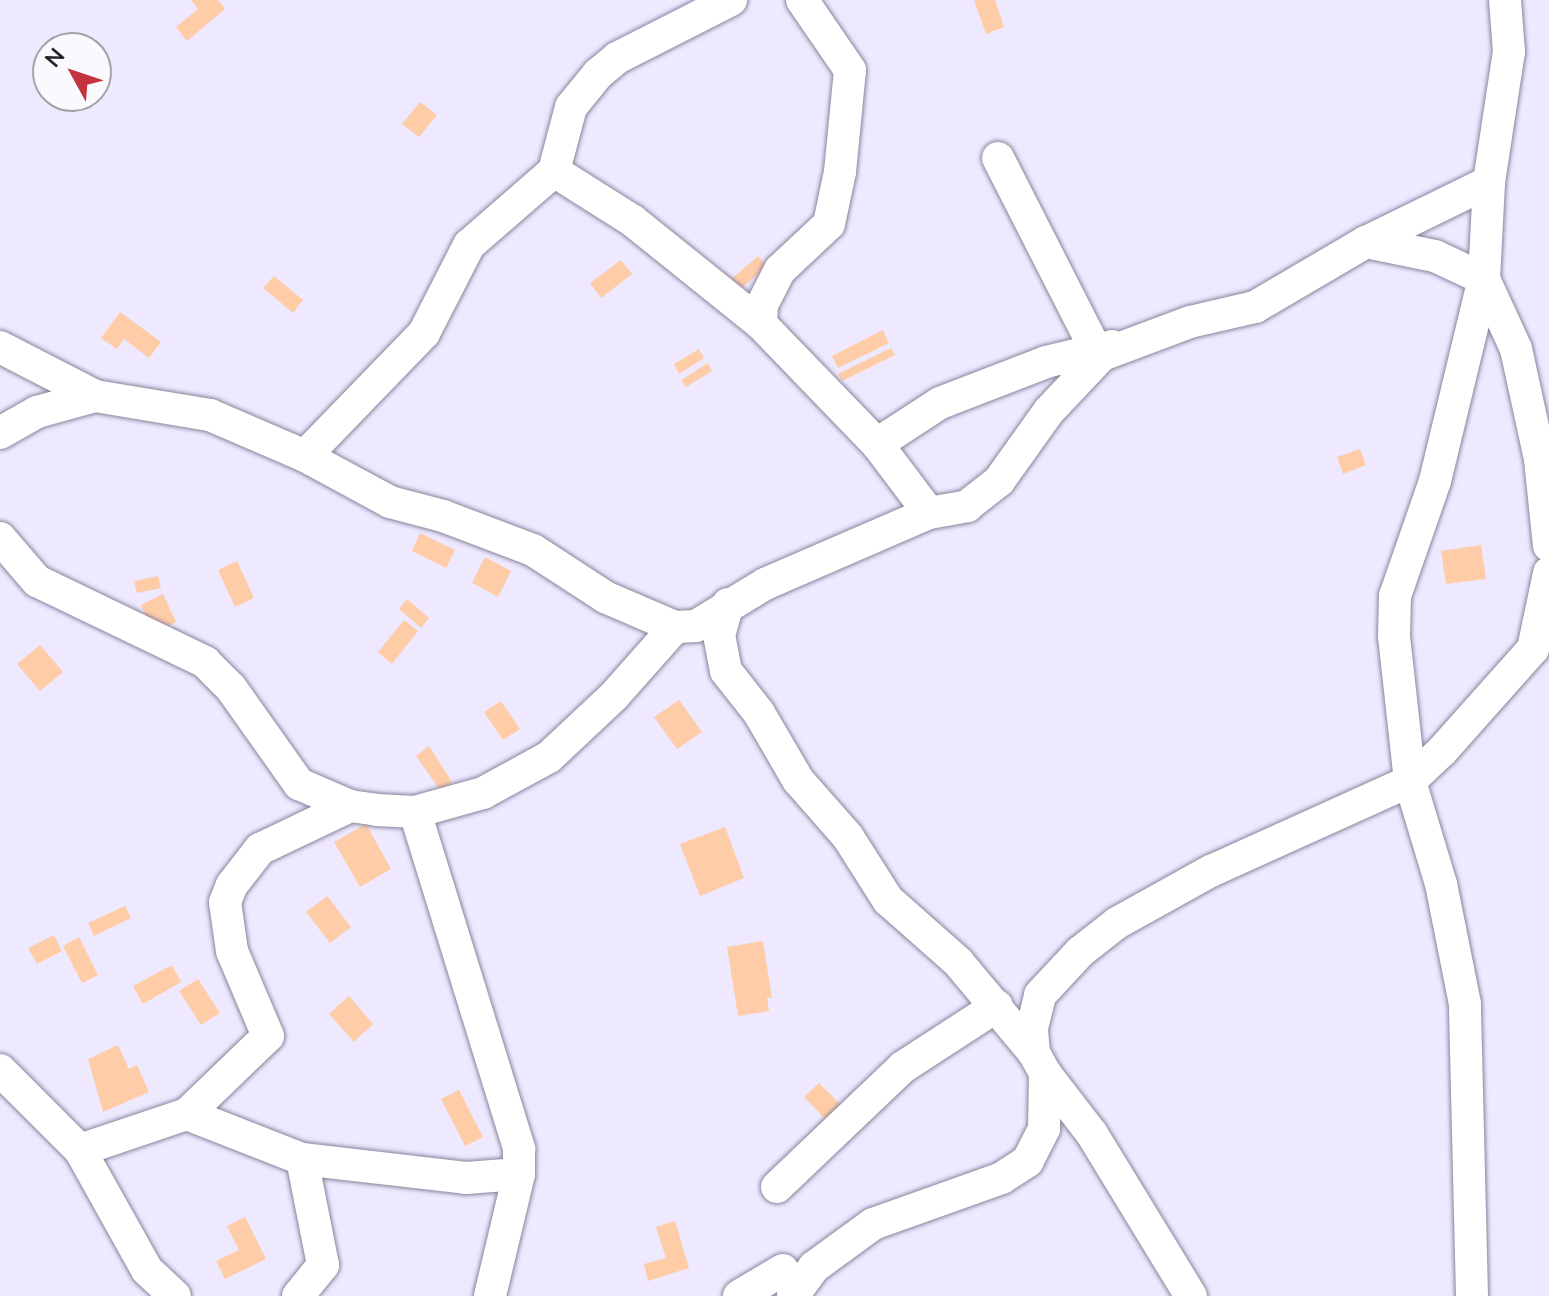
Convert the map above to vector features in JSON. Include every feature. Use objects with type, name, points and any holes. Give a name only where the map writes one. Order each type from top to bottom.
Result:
[{"type":"street","points":[[305,456],[424,333],[469,245],[554,171],[571,107],[598,74],[617,58],[731,0]]},
{"type":"street","points":[[761,324],[762,305],[780,270],[829,224],[840,172],[850,70],[802,0]]},
{"type":"street","points":[[1472,1296],[1465,1004],[1441,884],[1410,781],[1394,636],[1395,596],[1435,481],[1484,279],[1489,182],[1509,52],[1505,0]]},
{"type":"street","points":[[998,158],[1096,350]]},
{"type":"street","points":[[554,171],[633,221],[761,324],[877,444],[929,513]]},
{"type":"street","points":[[877,444],[940,403],[1031,367],[1255,307],[1366,242],[1489,182]]},
{"type":"street","points":[[1366,242],[1435,256],[1484,279],[1516,349],[1540,459],[1549,546]]},
{"type":"street","points":[[0,347],[95,396],[210,415],[305,456],[390,502],[443,516],[533,550],[605,597],[675,627],[696,626],[728,604],[929,513],[967,506],[999,481],[1049,411],[1102,355],[1128,342]]},
{"type":"street","points":[[0,433],[37,412],[95,396]]},
{"type":"street","points":[[0,538],[37,581],[205,662],[231,688],[299,784],[350,806],[415,812],[483,793],[549,757],[614,696],[675,627]]},
{"type":"street","points":[[739,1296],[788,1283],[873,1224],[1002,1178],[1028,1161],[1044,1129],[1040,1063],[1032,1028],[1040,995],[1061,969],[1117,923],[1211,871],[1410,781],[1480,714],[1533,649],[1549,573]]},
{"type":"street","points":[[728,604],[719,635],[726,671],[759,713],[798,780],[848,837],[888,900],[947,950],[997,1006],[1092,1134],[1191,1296]]},
{"type":"street","points":[[80,1150],[187,1114],[268,1036],[232,951],[225,902],[232,885],[260,849],[350,806]]},
{"type":"street","points":[[415,812],[519,1149],[519,1174],[490,1296]]},
{"type":"street","points":[[777,1187],[903,1067],[997,1006]]},
{"type":"street","points":[[0,1070],[80,1150],[147,1270],[175,1296]]},
{"type":"street","points":[[187,1114],[302,1159],[466,1178],[519,1174]]},
{"type":"street","points":[[298,1296],[323,1265],[302,1159]]},
{"type":"building","points":[[191,0],[218,0],[225,9],[187,41],[176,27],[198,9]]},
{"type":"building","points":[[974,0],[995,0],[1004,27],[986,34]]},
{"type":"building","points":[[420,102],[437,115],[419,137],[402,124]]},
{"type":"building","points":[[758,256],[767,266],[737,292],[728,282]]},
{"type":"building","points":[[621,260],[632,274],[601,298],[590,283]]},
{"type":"building","points":[[274,276],[303,300],[293,313],[263,288]]},
{"type":"building","points":[[120,312],[161,342],[149,358],[124,339],[117,349],[101,338]]},
{"type":"building","points":[[883,330],[889,343],[838,368],[832,356]]},
{"type":"building","points":[[891,348],[895,355],[842,381],[838,374]]},
{"type":"building","points":[[699,349],[704,358],[679,374],[674,364]]},
{"type":"building","points":[[708,363],[712,371],[686,387],[681,380]]},
{"type":"building","points":[[1360,449],[1366,465],[1343,474],[1337,457]]},
{"type":"building","points":[[420,533],[455,550],[446,568],[412,551]]},
{"type":"building","points":[[1481,545],[1486,579],[1446,584],[1441,551]]},
{"type":"building","points":[[485,557],[511,571],[498,597],[472,583]]},
{"type":"building","points":[[237,561],[254,598],[235,607],[218,570]]},
{"type":"building","points":[[158,576],[161,588],[137,593],[134,581]]},
{"type":"building","points":[[163,594],[176,622],[154,633],[141,605]]},
{"type":"building","points":[[407,599],[429,618],[421,628],[399,609]]},
{"type":"building","points":[[404,620],[418,631],[392,664],[378,652]]},
{"type":"building","points":[[40,645],[63,672],[40,691],[17,664]]},
{"type":"building","points":[[679,700],[702,732],[677,749],[654,717]]},
{"type":"building","points":[[501,701],[520,729],[503,740],[484,712]]},
{"type":"building","points":[[429,746],[452,782],[440,790],[416,756]]},
{"type":"building","points":[[366,824],[391,869],[360,887],[334,842]]},
{"type":"building","points":[[725,827],[744,878],[700,896],[680,844]]},
{"type":"building","points":[[327,896],[351,927],[330,943],[306,912]]},
{"type":"building","points":[[125,906],[131,918],[94,936],[88,923]]},
{"type":"building","points":[[54,935],[62,951],[37,964],[28,948]]},
{"type":"building","points":[[79,937],[98,975],[82,983],[63,946]]},
{"type":"building","points":[[763,941],[772,998],[767,998],[769,1011],[738,1016],[727,947]]},
{"type":"building","points":[[172,965],[181,982],[143,1004],[133,986]]},
{"type":"building","points":[[198,979],[220,1013],[201,1025],[179,991]]},
{"type":"building","points":[[349,996],[373,1024],[354,1042],[329,1014]]},
{"type":"building","points":[[118,1045],[129,1069],[137,1065],[149,1092],[103,1112],[88,1059]]},
{"type":"building","points":[[819,1083],[843,1107],[828,1122],[804,1097]]},
{"type":"building","points":[[459,1090],[483,1137],[465,1146],[441,1099]]},
{"type":"building","points":[[245,1217],[266,1259],[225,1279],[216,1261],[239,1250],[227,1226]]},
{"type":"building","points":[[675,1221],[689,1268],[648,1281],[644,1264],[666,1258],[656,1227]]}]
